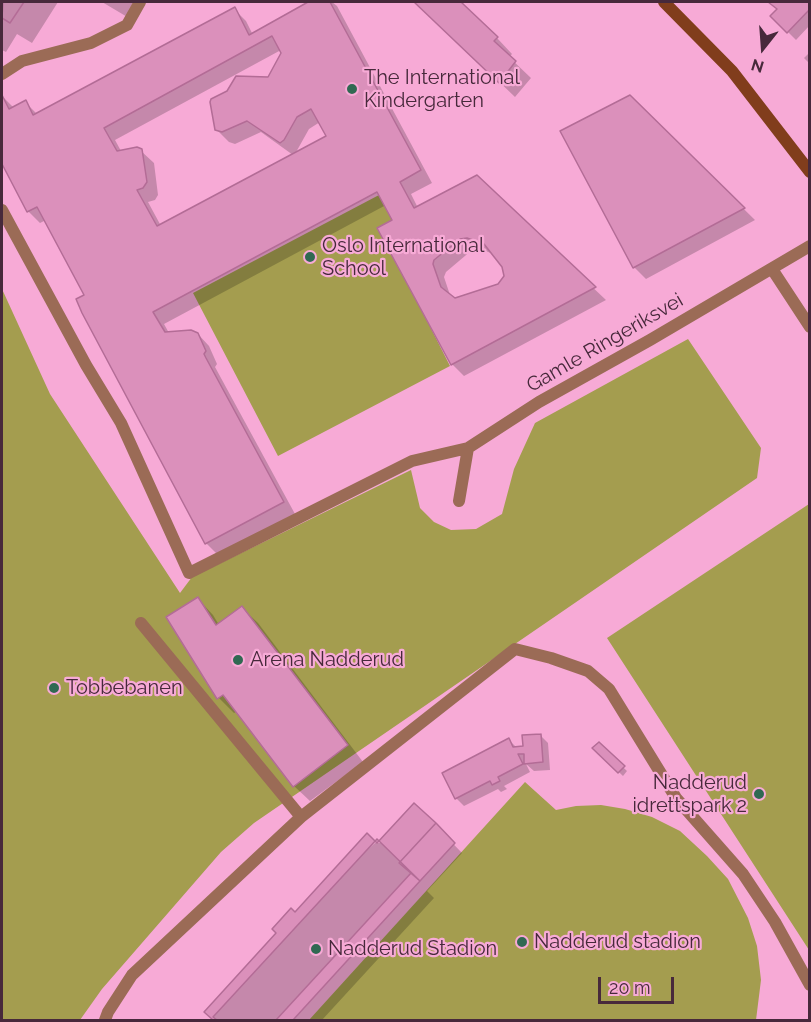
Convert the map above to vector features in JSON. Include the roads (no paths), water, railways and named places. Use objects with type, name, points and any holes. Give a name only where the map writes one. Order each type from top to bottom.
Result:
[{"type":"main road","points":[[664,2],[732,71],[810,172]]},
{"type":"lane","points":[[2,74],[22,61],[91,43],[127,25],[140,2]]},
{"type":"lane","name":"Gamle Ringeriksvei","points":[[2,210],[86,365],[121,423],[189,573],[412,461],[468,448],[539,402],[810,246]]},
{"type":"lane","points":[[772,269],[810,327]]},
{"type":"lane","points":[[459,501],[468,448]]},
{"type":"lane","points":[[141,623],[301,817]]},
{"type":"lane","points":[[105,1020],[132,975],[301,817],[515,650],[551,658],[588,671],[609,689],[676,798],[743,874],[756,893],[810,985]]},
{"type":"place","name":"The International Kindergarten","points":[[352,89]]},
{"type":"place","name":"Oslo International School","points":[[310,257]]},
{"type":"place","name":"Arena Nadderud","points":[[238,660]]},
{"type":"place","name":"Tobbebanen","points":[[54,688]]},
{"type":"place","name":"Nadderud idrettspark 2","points":[[759,794]]},
{"type":"place","name":"Nadderud stadion","points":[[522,942]]},
{"type":"place","name":"Nadderud Stadion","points":[[316,949]]}]
